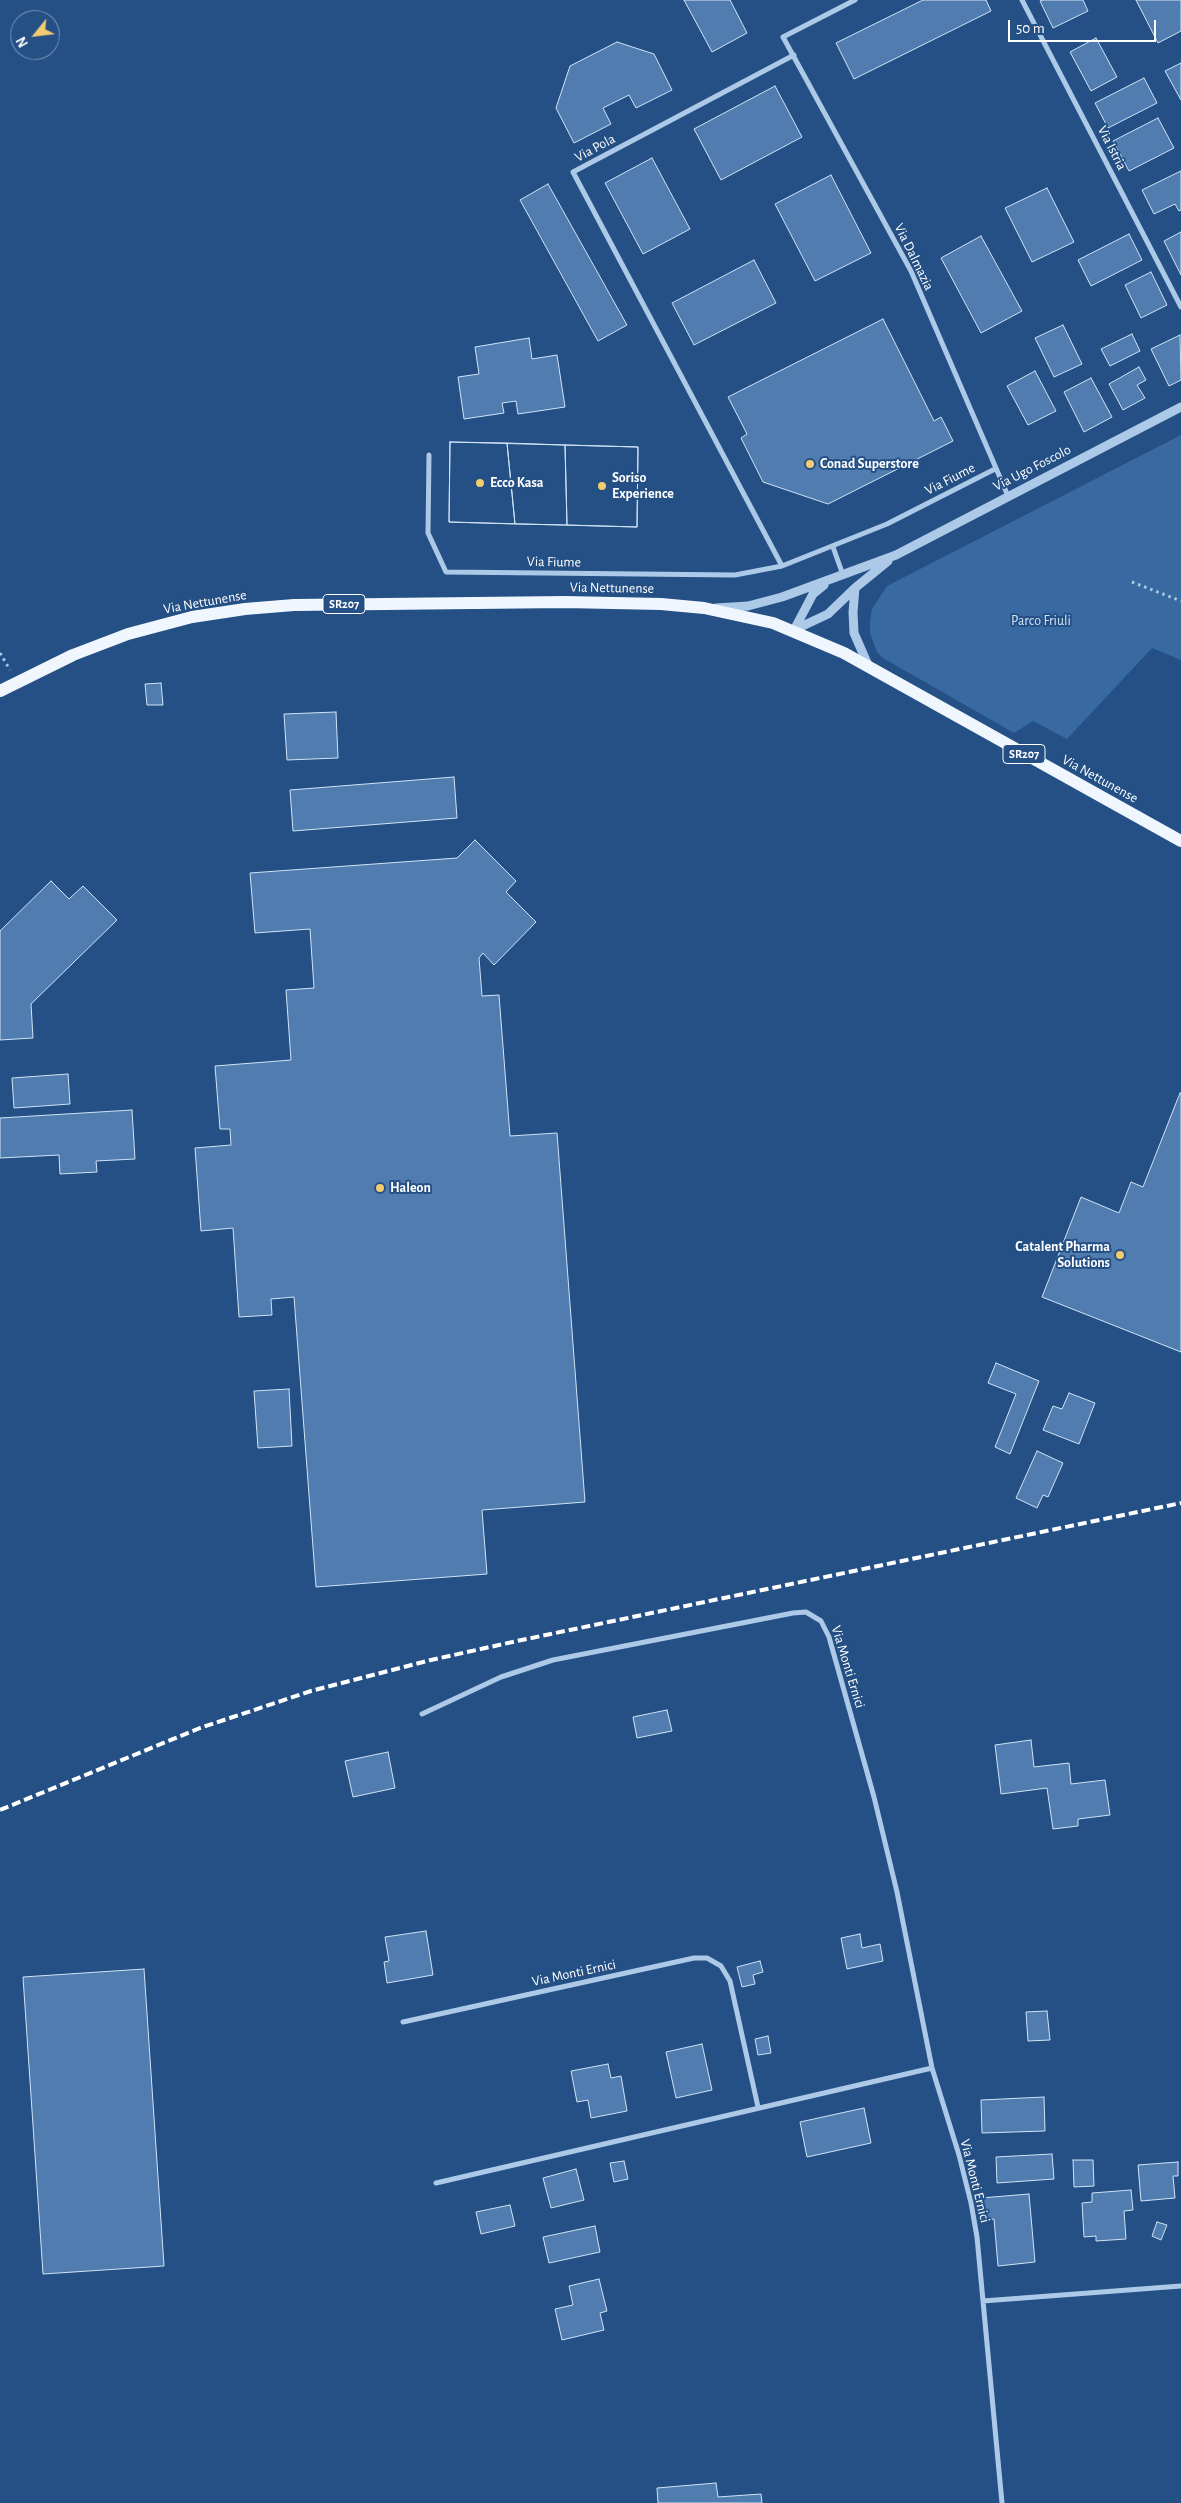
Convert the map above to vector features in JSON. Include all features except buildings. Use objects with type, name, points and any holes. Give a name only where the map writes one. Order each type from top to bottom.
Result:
[{"type":"main road","name":"Via Nettunense","points":[[0,691],[73,655],[128,634],[192,617],[253,608],[294,605],[565,602],[661,604],[704,608],[751,617],[794,630],[868,666],[1181,842]]},
{"type":"street","name":"Via Dalmazia","points":[[854,0],[783,37],[911,271],[1008,496]]},
{"type":"street","name":"Via Istria","points":[[1022,0],[1181,307]]},
{"type":"street","name":"Via Pola","points":[[782,566],[573,172],[794,55]]},
{"type":"street","name":"Via Ugo Foscolo","points":[[704,608],[748,606],[830,581],[896,555],[1181,407]]},
{"type":"street","name":"Via Fiume","points":[[429,454],[428,533],[446,572],[734,575],[782,566],[887,524],[995,469]]},
{"type":"street","points":[[833,547],[843,576]]},
{"type":"street","name":"Via Ugo Foscolo","points":[[794,630],[828,614],[855,588],[896,555]]},
{"type":"street","name":"Via Ugo Foscolo","points":[[794,630],[814,594],[830,581]]},
{"type":"street","points":[[855,588],[852,612],[854,633],[868,666]]},
{"type":"street","name":"Via Monti Ernici","points":[[422,1714],[501,1677],[553,1660],[793,1612],[806,1612],[817,1617],[829,1637],[874,1797],[897,1892],[932,2068],[967,2184],[977,2237],[1002,2503]]},
{"type":"street","name":"Via Monti Ernici","points":[[403,2022],[694,1958],[707,1958],[721,1966],[730,1981],[758,2107]]},
{"type":"street","points":[[436,2183],[932,2068]]},
{"type":"street","points":[[983,2301],[1181,2286]]},
{"type":"path","points":[[1132,582],[1181,601]]},
{"type":"green space","name":"Parco Friuli","points":[[1181,435],[1181,660],[1152,648],[1067,739],[1033,721],[1014,733],[883,658],[877,652],[870,633],[870,622],[872,609],[887,586]]},
{"type":"railway","points":[[0,1810],[200,1728],[311,1691],[431,1660],[517,1641],[1181,1503]]},
{"type":"place","name":"Conad Superstore","points":[[810,464]]},
{"type":"place","name":"Ecco Kasa","points":[[480,483]]},
{"type":"place","name":"Soriso Experience","points":[[602,486]]},
{"type":"place","name":"Haleon","points":[[380,1188]]},
{"type":"place","name":"Catalent Pharma Solutions","points":[[1120,1255]]}]
